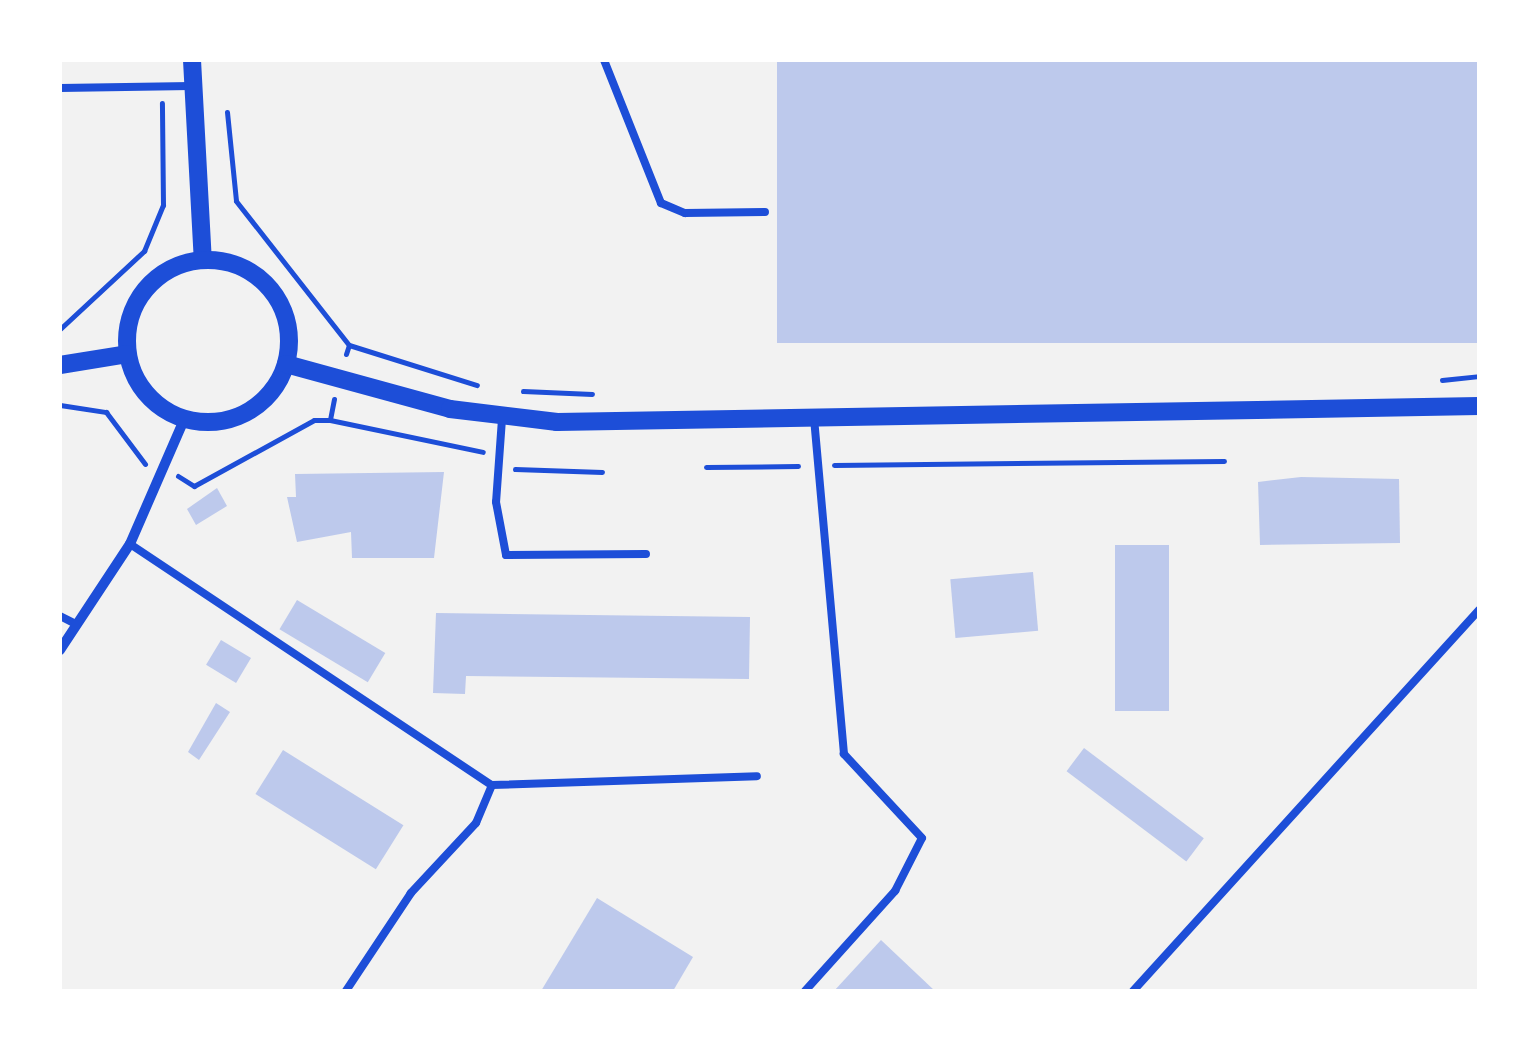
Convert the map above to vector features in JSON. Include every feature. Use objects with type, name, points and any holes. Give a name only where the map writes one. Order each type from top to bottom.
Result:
[{"type":"street","points":[[192,60],[203,260]]},
{"type":"street","points":[[203,260],[261,279],[289,333],[286,364],[258,406],[235,418],[184,420],[157,406],[127,354],[128,327],[154,280],[203,260]]},
{"type":"street","points":[[60,365],[127,354]]},
{"type":"street","points":[[286,364],[502,419],[814,418],[1479,406]]},
{"type":"street","points":[[60,650],[130,544],[168,470],[184,420]]},
{"type":"lane","points":[[604,60],[661,203],[685,213],[766,212]]},
{"type":"lane","points":[[60,88],[191,86]]},
{"type":"lane","points":[[805,991],[895,891],[922,838],[844,754],[814,418]]},
{"type":"lane","points":[[502,419],[496,502],[506,555],[646,554]]},
{"type":"lane","points":[[130,544],[492,785],[757,776]]},
{"type":"lane","points":[[1133,991],[1479,610]]},
{"type":"lane","points":[[60,616],[76,624]]},
{"type":"lane","points":[[346,991],[410,893],[476,822],[492,785]]},
{"type":"path","points":[[60,329],[124,278],[163,205],[162,87]]},
{"type":"path","points":[[227,112],[236,201],[349,346]]},
{"type":"path","points":[[60,405],[106,412],[136,462],[168,470],[194,486],[314,420],[330,420]]},
{"type":"path","points":[[706,467],[1224,461]]},
{"type":"building","points":[[777,60],[1479,60],[1479,343],[777,343]]},
{"type":"building","points":[[444,472],[434,558],[352,558],[351,532],[297,542],[287,497],[296,497],[295,474]]},
{"type":"building","points":[[1301,477],[1399,479],[1400,543],[1260,545],[1258,482]]},
{"type":"building","points":[[217,488],[227,506],[196,525],[187,509]]},
{"type":"building","points":[[1115,545],[1169,545],[1169,711],[1115,711]]},
{"type":"building","points":[[1033,572],[1038,631],[955,638],[950,579]]},
{"type":"building","points":[[297,600],[385,653],[368,682],[279,629]]},
{"type":"building","points":[[436,613],[750,617],[749,679],[466,676],[465,694],[433,693]]},
{"type":"building","points":[[221,640],[251,658],[236,683],[206,665]]},
{"type":"building","points":[[216,703],[230,712],[199,760],[188,752]]},
{"type":"building","points":[[1084,748],[1204,838],[1186,861],[1067,771]]},
{"type":"building","points":[[283,750],[403,825],[376,869],[255,794]]},
{"type":"building","points":[[597,898],[693,957],[673,991],[541,991]]},
{"type":"building","points":[[881,940],[935,991],[834,991]]}]
